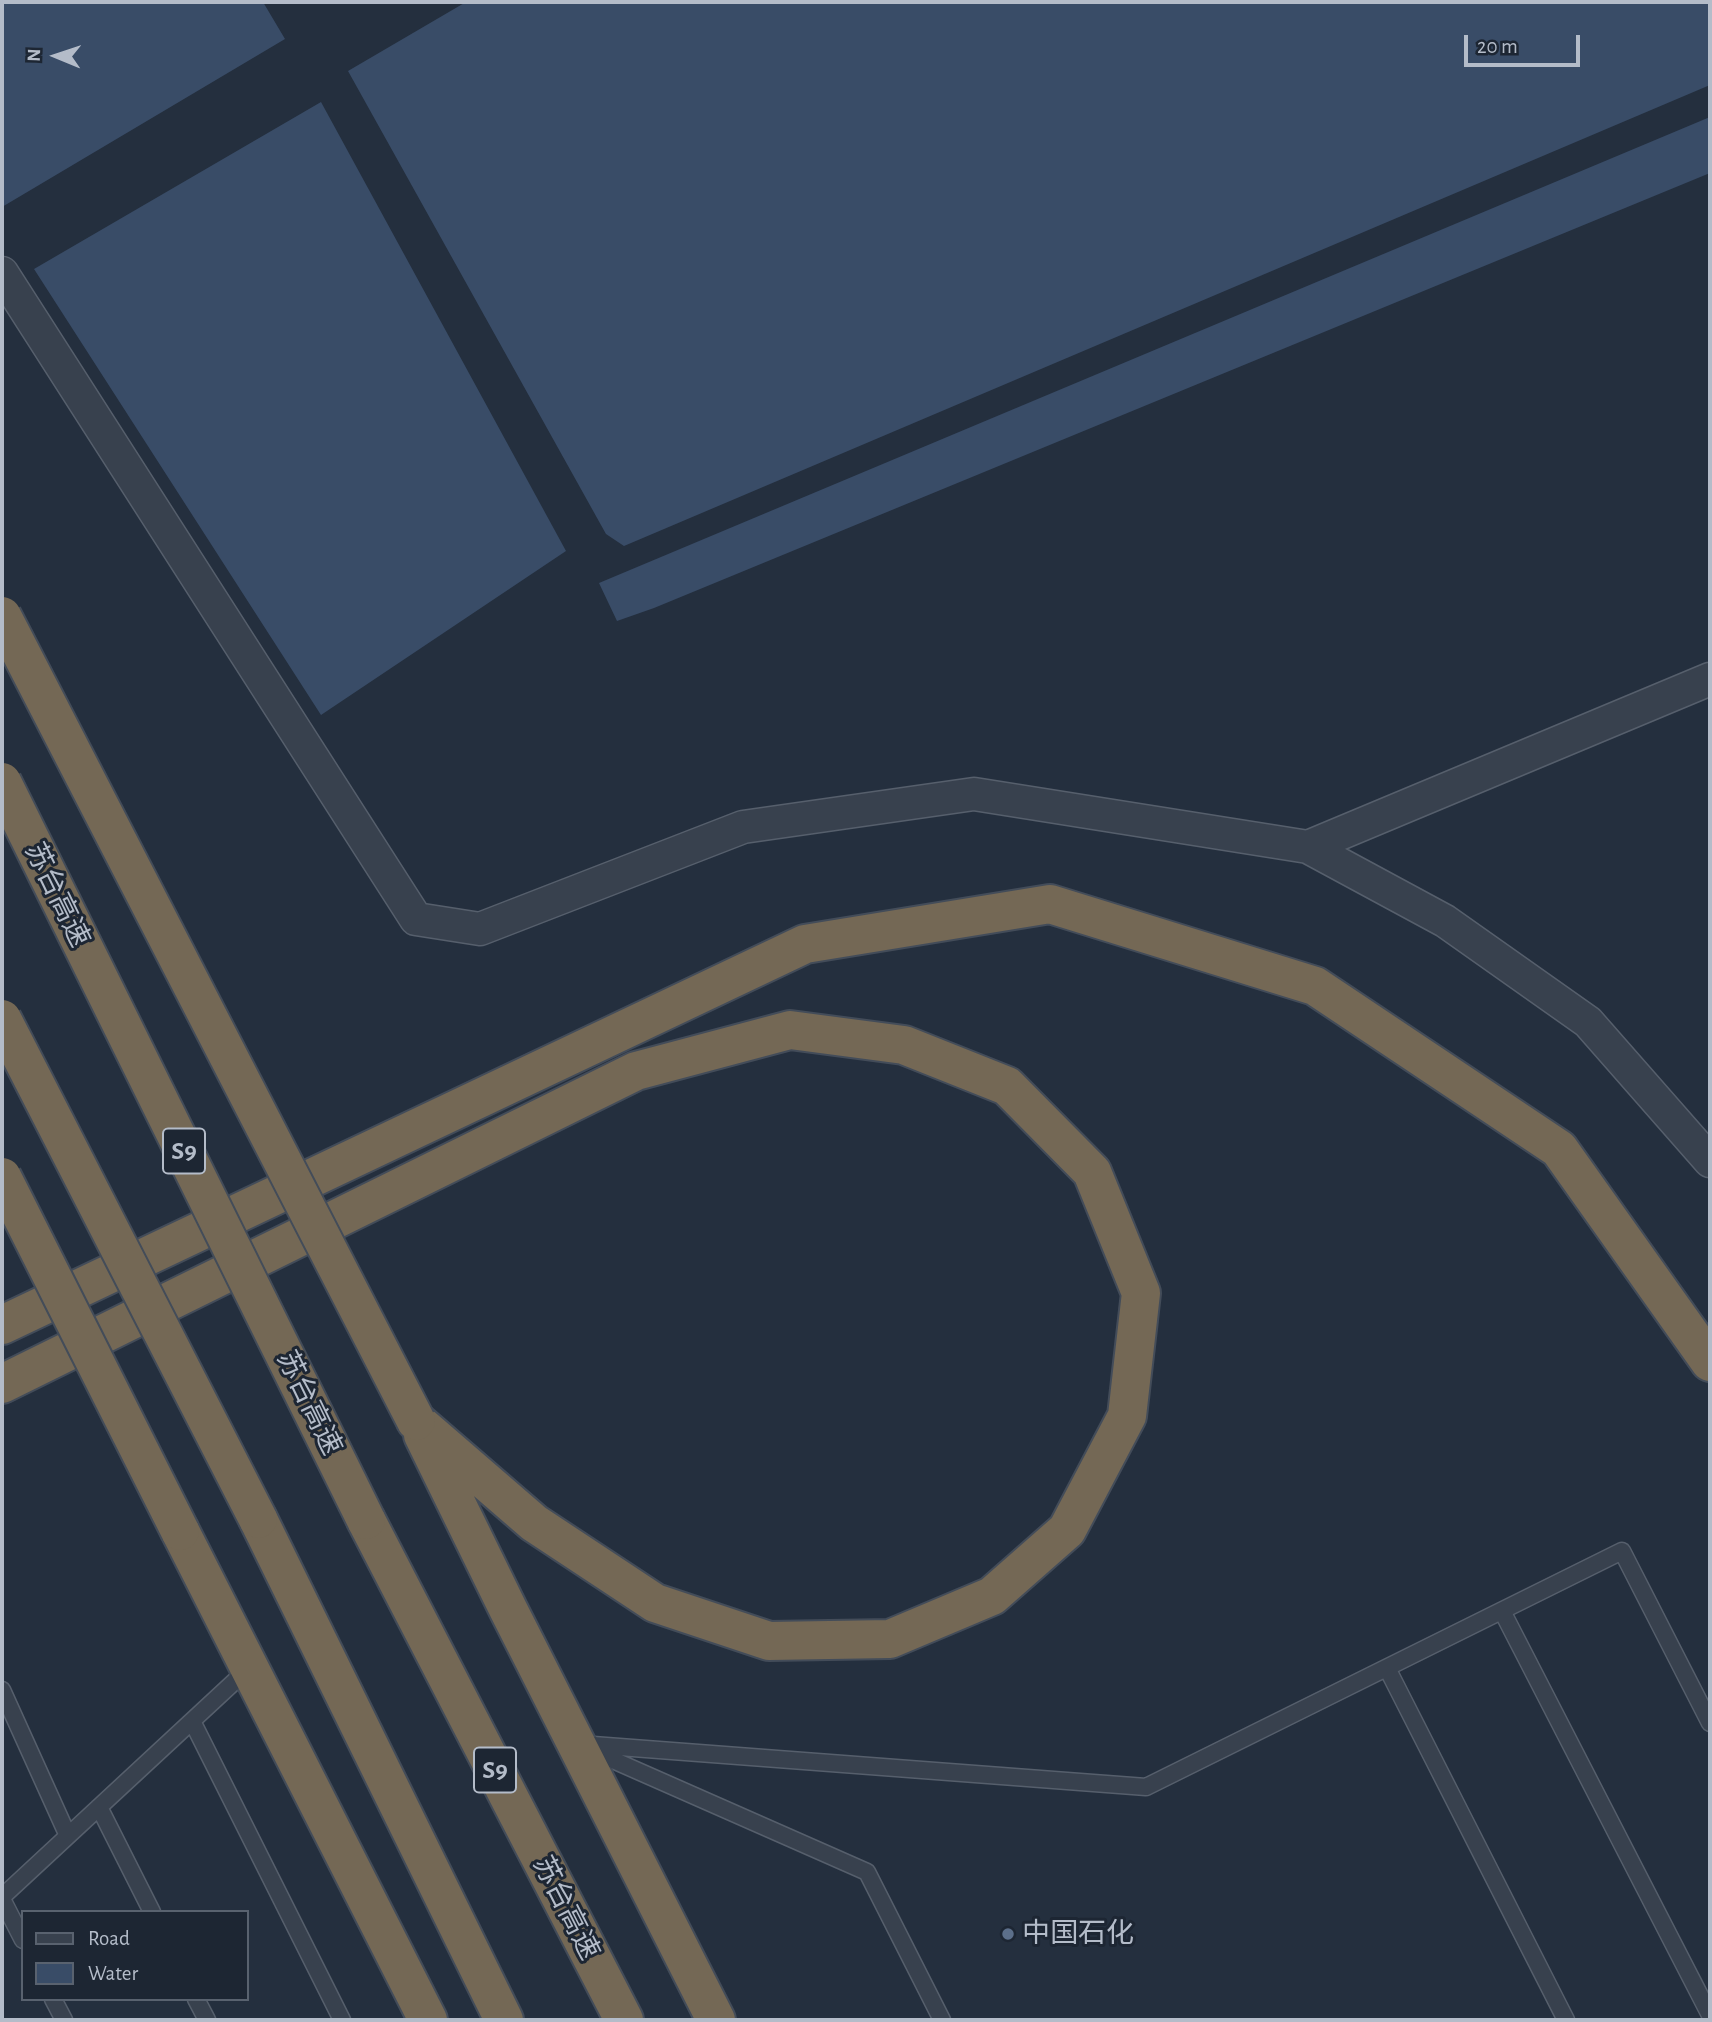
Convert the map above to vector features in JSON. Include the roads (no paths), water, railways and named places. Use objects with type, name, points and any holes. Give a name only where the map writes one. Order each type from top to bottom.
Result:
[{"type":"highway","points":[[2,617],[416,1421],[716,2020]]},
{"type":"highway","name":"苏台高速","points":[[2,782],[366,1520],[624,2020]]},
{"type":"highway","points":[[2,1325],[805,944],[1050,904],[1315,986],[1559,1149],[1710,1362]]},
{"type":"highway","points":[[2,1019],[258,1519],[504,2020]]},
{"type":"highway","points":[[2,1384],[636,1071],[790,1030],[904,1045],[1007,1086],[1091,1172],[1141,1293],[1126,1416],[1067,1530],[992,1596],[890,1639],[769,1641],[655,1603],[534,1522],[416,1421]]},
{"type":"highway","points":[[2,1177],[428,2020]]},
{"type":"street","points":[[2,273],[416,919],[480,929],[743,827],[974,794],[1308,847],[1445,921],[1588,1022],[1710,1161]]},
{"type":"street","points":[[1308,847],[1710,679]]},
{"type":"lane","points":[[576,1744],[1146,1787],[1622,1551],[1710,1723]]},
{"type":"lane","points":[[1502,1611],[1710,2015]]},
{"type":"lane","points":[[21,1936],[2,1898],[249,1668]]},
{"type":"lane","points":[[1387,1668],[1566,2020]]},
{"type":"lane","points":[[2,1689],[68,1836]]},
{"type":"lane","points":[[192,1721],[342,2020]]},
{"type":"lane","points":[[576,1744],[867,1872],[942,2020]]},
{"type":"lane","points":[[99,1807],[151,1910]]},
{"type":"lane","points":[[54,2001],[64,2020]]},
{"type":"lane","points":[[197,2001],[207,2020]]},
{"type":"water","points":[[2,2],[263,2],[285,39],[2,207]]},
{"type":"water","points":[[466,2],[1710,2],[1710,85],[624,546],[606,534],[348,71]]},
{"type":"water","points":[[321,102],[566,551],[321,715],[34,269]]},
{"type":"water","points":[[1710,117],[1710,173],[654,608],[617,621],[599,583]]},
{"type":"place","name":"中国石化","points":[[1008,1934]]}]
